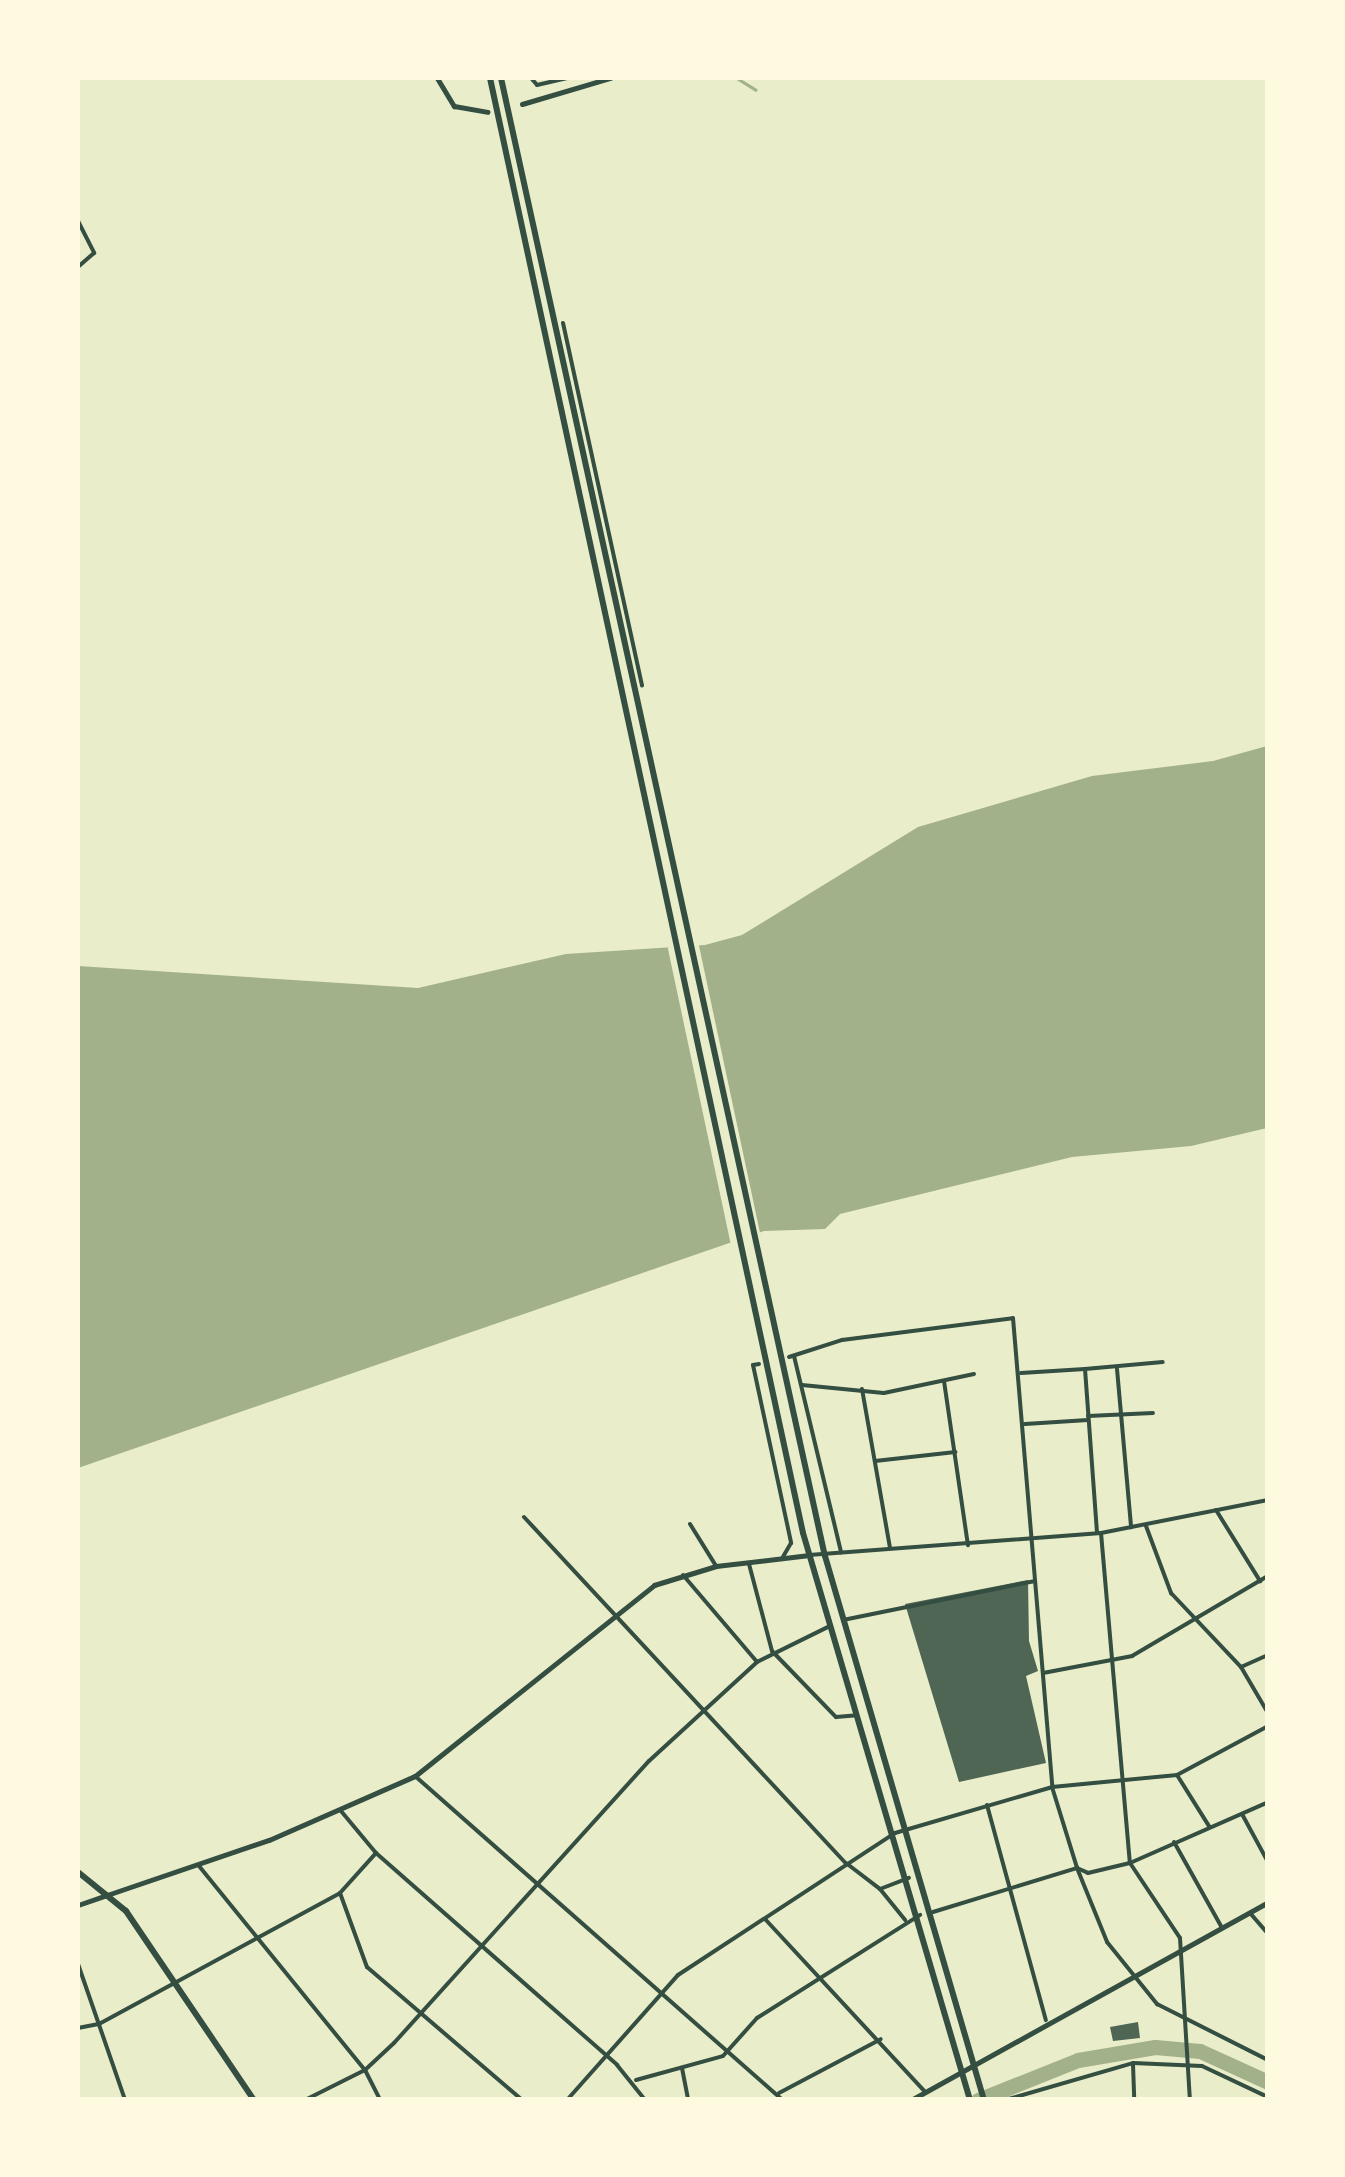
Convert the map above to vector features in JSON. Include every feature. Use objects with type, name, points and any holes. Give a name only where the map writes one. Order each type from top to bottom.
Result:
[{"type":"highway","points":[[490,78],[809,1555],[920,1914],[969,2095]]},
{"type":"highway","points":[[501,78],[825,1556],[984,2100]]},
{"type":"highway","points":[[78,1872],[126,1910],[254,2100]]},
{"type":"street","points":[[437,78],[454,106],[487,112]]},
{"type":"street","points":[[531,78],[538,86],[567,78]]},
{"type":"street","points":[[522,104],[610,78]]},
{"type":"street","points":[[78,221],[94,253],[78,266]]},
{"type":"street","points":[[564,323],[642,686]]},
{"type":"street","points":[[842,1552],[792,1356],[842,1340],[1013,1318],[1021,1373],[1052,1787],[1077,1868],[1098,1925],[1129,1976],[1188,2025],[1268,2060]]},
{"type":"street","points":[[1021,1373],[1117,1369],[1163,1362]]},
{"type":"street","points":[[758,1364],[754,1365],[791,1543],[783,1557]]},
{"type":"street","points":[[1085,1368],[1130,1863],[1182,1949],[1190,2100]]},
{"type":"street","points":[[1117,1369],[1131,1527]]},
{"type":"street","points":[[800,1385],[884,1393],[974,1374]]},
{"type":"street","points":[[944,1381],[968,1545]]},
{"type":"street","points":[[862,1390],[890,1549]]},
{"type":"street","points":[[1025,1424],[1153,1413]]},
{"type":"street","points":[[875,1461],[956,1452]]},
{"type":"street","points":[[78,1905],[198,1866],[341,1811],[416,1776],[640,1592],[682,1574],[783,1557],[1099,1533],[1268,1500]]},
{"type":"street","points":[[1216,1510],[1260,1581]]},
{"type":"street","points":[[524,1516],[615,1612],[702,1713],[846,1863],[880,1889],[905,1920]]},
{"type":"street","points":[[690,1524],[716,1566]]},
{"type":"street","points":[[1146,1526],[1171,1593],[1241,1667],[1268,1713]]},
{"type":"street","points":[[748,1562],[772,1652],[836,1717],[857,1714]]},
{"type":"street","points":[[682,1574],[757,1662]]},
{"type":"street","points":[[1043,1672],[1109,1664],[1196,1620],[1268,1576]]},
{"type":"street","points":[[843,1620],[1035,1580]]},
{"type":"street","points":[[304,2100],[365,2070],[422,2015],[649,1761],[757,1662],[832,1624]]},
{"type":"street","points":[[1241,1667],[1268,1655]]},
{"type":"street","points":[[567,2100],[687,1968],[895,1834],[1052,1787],[1121,1783],[1177,1774],[1268,1726]]},
{"type":"street","points":[[1177,1774],[1210,1827]]},
{"type":"street","points":[[416,1776],[536,1887],[782,2100]]},
{"type":"street","points":[[932,1912],[1077,1868],[1088,1873],[1130,1863],[1268,1802]]},
{"type":"street","points":[[987,1804],[1046,2020]]},
{"type":"street","points":[[341,1811],[376,1852],[635,2081],[645,2100]]},
{"type":"street","points":[[1242,1814],[1268,1862]]},
{"type":"street","points":[[1174,1842],[1222,1928]]},
{"type":"street","points":[[78,2028],[99,2024],[172,1980],[340,1893],[376,1852]]},
{"type":"street","points":[[198,1866],[365,2070],[380,2100]]},
{"type":"street","points":[[880,1889],[909,1878]]},
{"type":"street","points":[[340,1893],[367,1967],[522,2100]]},
{"type":"street","points":[[910,2100],[1046,2020],[1268,1902]]},
{"type":"street","points":[[1250,1913],[1268,1934]]},
{"type":"street","points":[[635,2081],[728,2052],[756,2018],[920,1914]]},
{"type":"street","points":[[764,1918],[881,2039],[925,2092]]},
{"type":"street","points":[[78,1964],[125,2100]]},
{"type":"street","points":[[777,2094],[881,2039]]},
{"type":"street","points":[[1006,2100],[1133,2063],[1188,2062],[1268,2098]]},
{"type":"street","points":[[1133,2063],[1134,2100]]},
{"type":"street","points":[[682,2068],[688,2100]]},
{"type":"shaded area","points":[[1267,746],[1267,1128],[1191,1146],[1072,1157],[840,1214],[825,1229],[764,1231],[78,1468],[78,966],[418,988],[566,954],[705,945],[742,935],[918,827],[1092,776],[1213,761]]},
{"type":"pier","points":[[698,941],[761,1237],[731,1244],[668,947]]},
{"type":"building","points":[[1028,1580],[1029,1641],[1038,1671],[1026,1676],[1046,1763],[959,1782],[905,1604]]},
{"type":"building","points":[[1138,2022],[1140,2038],[1113,2041],[1110,2027]]},
{"type":"waterway","points":[[737,78],[756,90]]},
{"type":"waterway","points":[[978,2100],[1078,2060],[1155,2047],[1200,2051],[1268,2082]]}]
